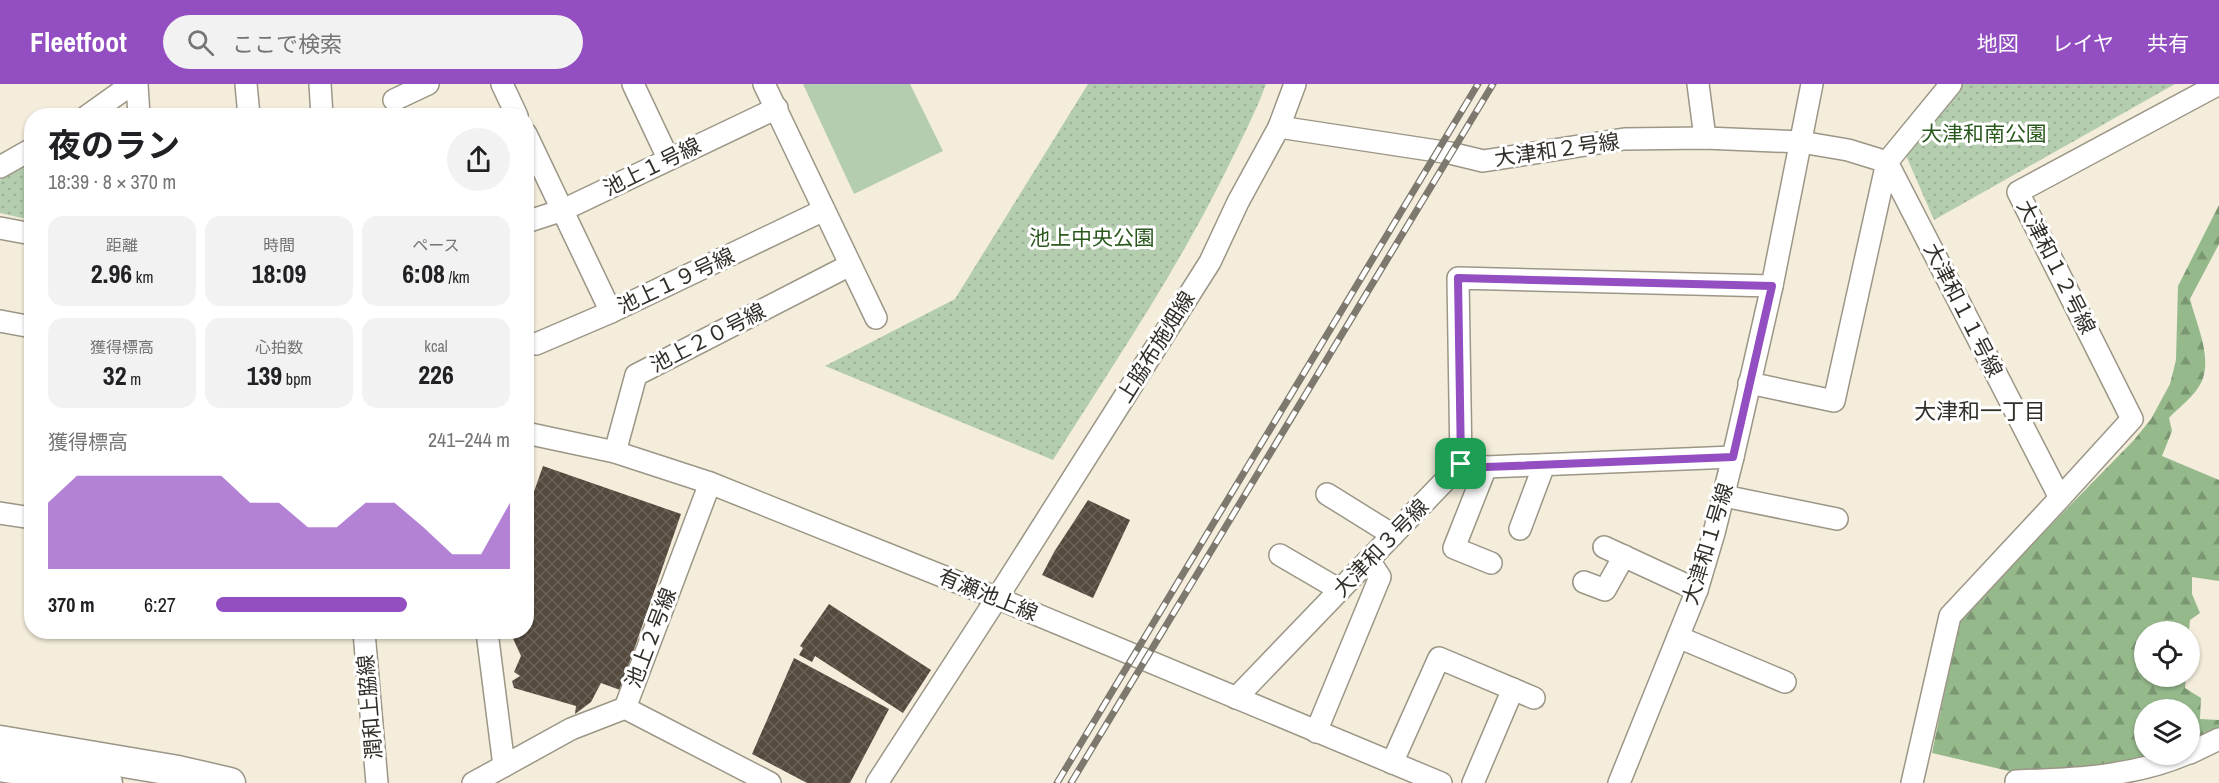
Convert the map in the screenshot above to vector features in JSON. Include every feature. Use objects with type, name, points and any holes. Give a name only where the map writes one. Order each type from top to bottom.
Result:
[{"type":"highway","points":[[0,741],[178,771],[230,783]]},
{"type":"highway","points":[[0,766],[107,783]]},
{"type":"street","points":[[98,108],[132,84]]},
{"type":"street","points":[[137,84],[138,108]]},
{"type":"street","points":[[246,84],[248,108]]},
{"type":"street","points":[[320,84],[322,108]]},
{"type":"street","points":[[394,100],[428,84]]},
{"type":"street","points":[[502,84],[513,108]]},
{"type":"street","points":[[633,84],[668,159]]},
{"type":"street","points":[[764,84],[876,318]]},
{"type":"street","name":"上脇布施畑線","points":[[997,598],[1210,261],[1238,202],[1279,127],[1295,84]]},
{"type":"street","points":[[1698,84],[1705,138]]},
{"type":"street","name":"大津和１号線","points":[[1619,783],[1697,590],[1724,496],[1772,286],[1812,84]]},
{"type":"street","points":[[1749,383],[1834,401],[1887,162],[1951,84]]},
{"type":"street","name":"大津和１２号線","points":[[2060,498],[2132,419],[2019,192],[2219,84]]},
{"type":"street","name":"池上１号線","points":[[534,219],[563,210],[777,108]]},
{"type":"street","name":"大津和２号線","points":[[1279,127],[1450,153],[1484,161],[1624,139],[1705,138],[1801,141]]},
{"type":"street","points":[[1801,141],[1848,150],[1887,162]]},
{"type":"street","points":[[534,150],[611,312]]},
{"type":"street","points":[[0,167],[24,154]]},
{"type":"street","name":"大津和１１号線","points":[[1887,162],[2060,498]]},
{"type":"street","name":"池上１９号線","points":[[534,344],[611,312],[824,210]]},
{"type":"street","points":[[0,228],[24,232]]},
{"type":"street","name":"池上２０号線","points":[[615,452],[636,375],[850,265]]},
{"type":"street","points":[[1733,457],[1486,467],[1461,464],[1458,278],[1772,286]]},
{"type":"street","points":[[0,321],[24,326]]},
{"type":"street","name":"有瀬池上線","points":[[534,435],[615,452],[710,483],[997,598],[1441,783]]},
{"type":"street","name":"大津和３号線","points":[[1236,698],[1461,464]]},
{"type":"street","points":[[1520,529],[1544,465]]},
{"type":"street","points":[[1486,467],[1454,548],[1491,563]]},
{"type":"street","name":"池上２号線","points":[[710,483],[625,708],[770,783]]},
{"type":"street","points":[[1327,494],[1393,535]]},
{"type":"street","points":[[1724,496],[1837,519]]},
{"type":"street","points":[[1912,783],[1950,616],[2060,498]]},
{"type":"street","points":[[0,513],[24,517]]},
{"type":"street","points":[[1604,547],[1697,590]]},
{"type":"street","points":[[1280,555],[1340,590]]},
{"type":"street","points":[[1584,582],[1605,590],[1624,556]]},
{"type":"street","points":[[1316,732],[1380,577],[1369,560]]},
{"type":"street","points":[[877,783],[997,598]]},
{"type":"street","points":[[1678,637],[1785,682]]},
{"type":"street","name":"潤和上脇線","points":[[365,639],[377,783]]},
{"type":"street","points":[[488,639],[504,766]]},
{"type":"street","points":[[1392,763],[1439,658],[1534,698]]},
{"type":"street","points":[[1473,783],[1513,689]]},
{"type":"street","points":[[473,783],[571,729],[625,708]]},
{"type":"street","points":[[2200,748],[2219,739]]},
{"type":"street","points":[[2016,782],[2087,778],[2153,765]]},
{"type":"green space","points":[[803,84],[910,84],[943,151],[854,194]]},
{"type":"green space","name":"池上中央公園","points":[[1088,84],[1266,84],[1207,209],[1143,318],[1053,460],[825,366],[955,299]]},
{"type":"green space","name":"大津和南公園","points":[[1960,84],[2175,84],[1934,220],[1904,151]]},
{"type":"green space","points":[[24,165],[24,218],[0,213],[0,180]]},
{"type":"green space","points":[[2219,205],[2219,244],[2190,299],[2204,349],[2203,378],[2193,395],[2169,418],[2172,431],[2162,456],[2219,480],[2219,581],[2192,577],[2192,594],[2200,613],[2190,621],[2134,621],[2134,687],[2185,687],[2201,698],[2200,719],[2200,699],[2134,699],[2134,760],[2082,769],[2013,772],[1932,753],[1960,618],[2134,440],[2151,419],[2170,384],[2176,360],[2178,286]]},
{"type":"green space","points":[[2200,719],[2219,720],[2219,727],[2200,737]]},
{"type":"building","points":[[543,466],[681,514],[620,690],[601,683],[591,702],[575,714],[576,706],[514,688],[512,681],[520,676],[514,672],[521,656],[513,639],[534,639],[534,491]]},
{"type":"building","points":[[1088,500],[1130,520],[1093,598],[1042,575]]},
{"type":"building","points":[[829,604],[931,670],[903,713],[815,656],[812,662],[799,655],[803,648],[800,646]]},
{"type":"building","points":[[794,658],[889,709],[850,783],[807,783],[752,754]]},
{"type":"railway","points":[[1057,783],[1478,84]]},
{"type":"railway","points":[[1071,783],[1493,84]]},
{"type":"district","name":"大津和一丁目","points":[[1980,411]]},
{"type":"route","points":[[1458,278],[1772,286],[1733,457],[1486,467],[1461,464],[1458,278]]}]
